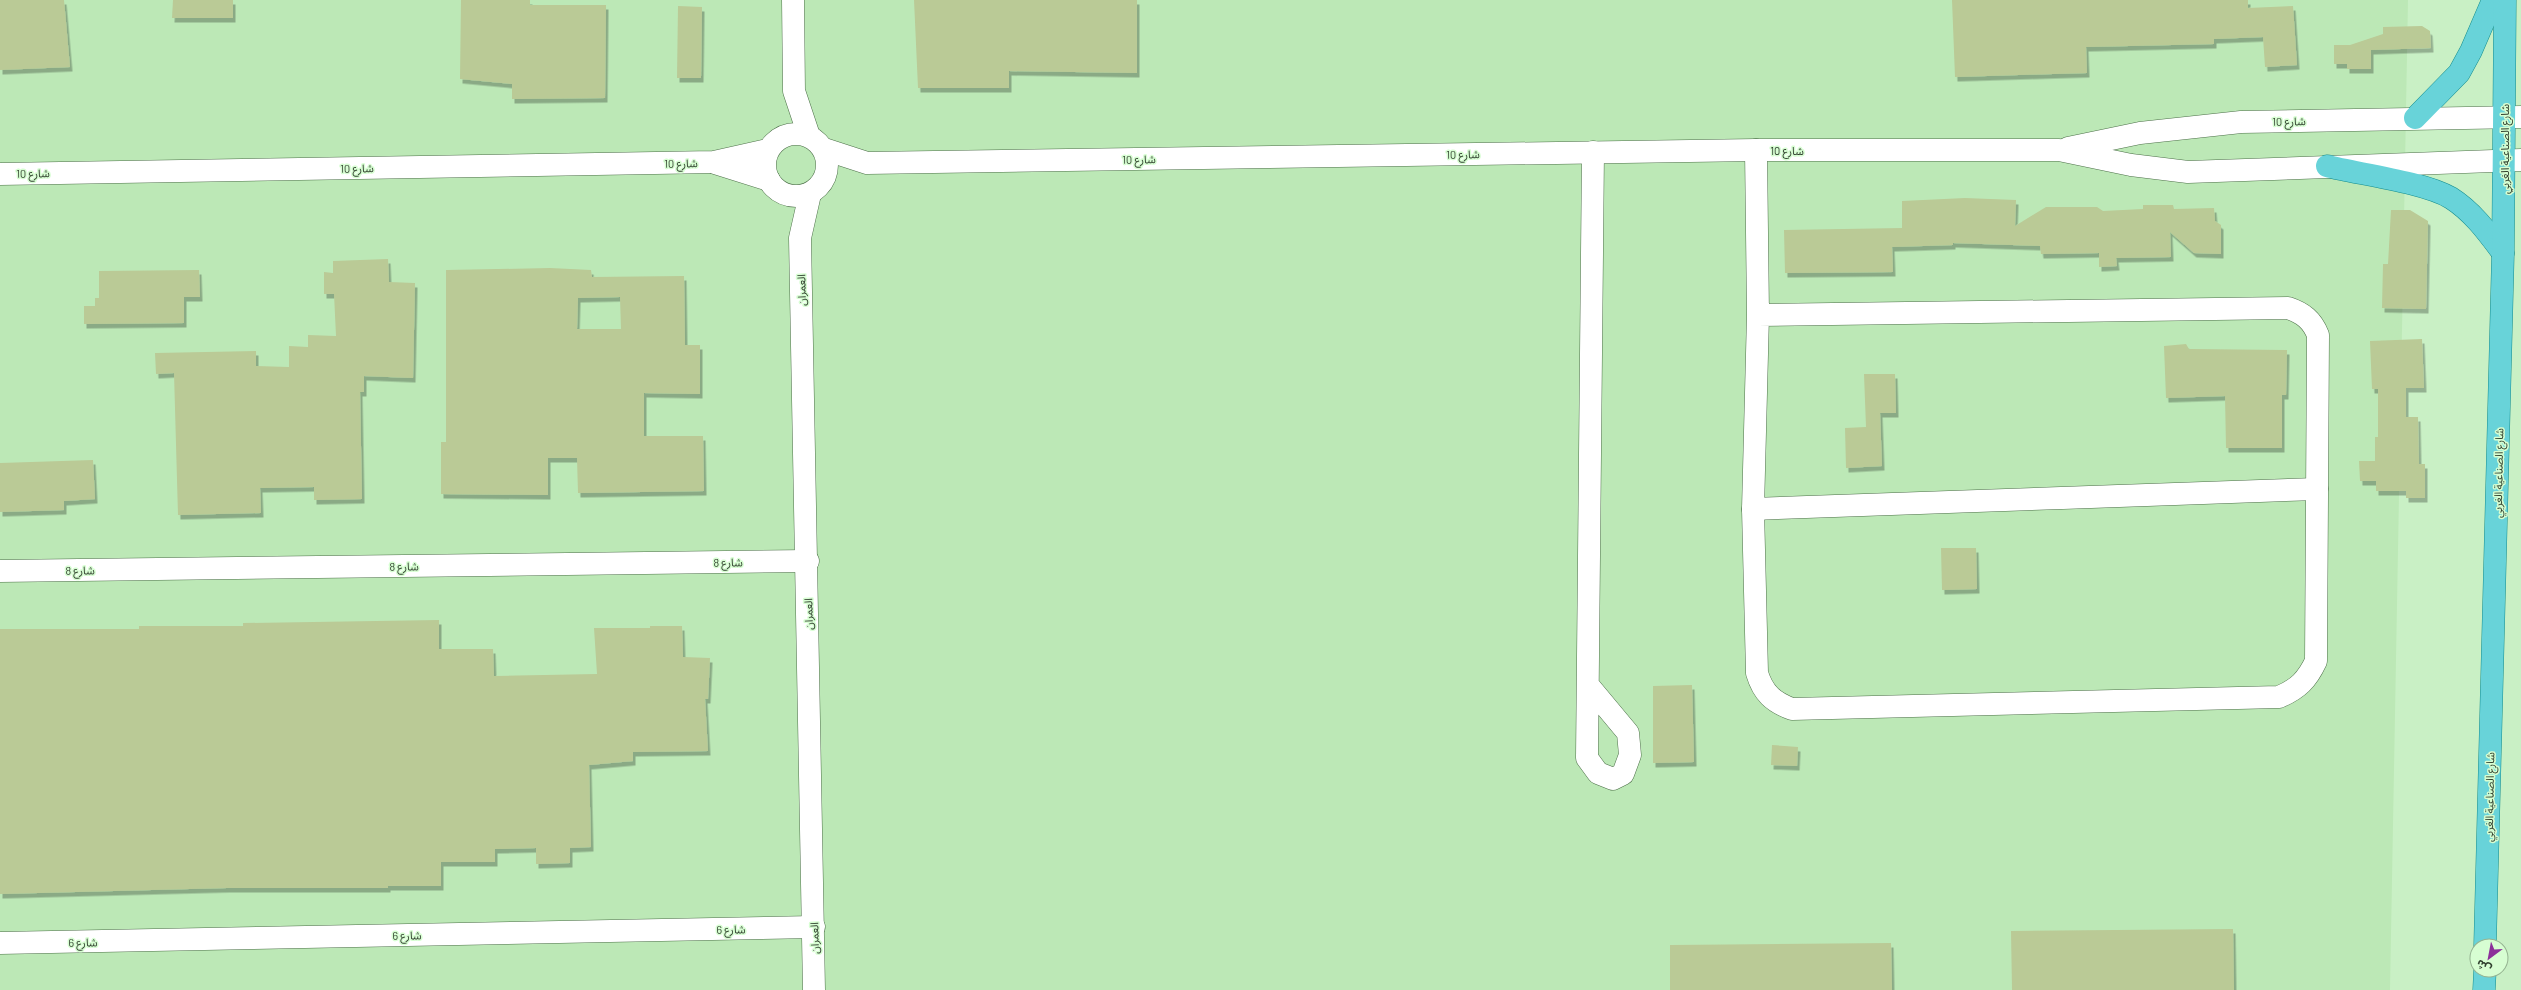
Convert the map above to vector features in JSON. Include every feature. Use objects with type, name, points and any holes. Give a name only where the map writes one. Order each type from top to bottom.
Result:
[{"type":"main road","points":[[2415,118],[2459,73],[2471,51],[2492,0]]},
{"type":"main road","name":"شارع الصناعية الغربي","points":[[2485,938],[2504,253],[2512,160],[2513,117],[2505,0]]},
{"type":"main road","points":[[2327,166],[2427,188],[2450,198],[2471,214],[2504,253]]},
{"type":"main road","points":[[2484,990],[2485,978]]},
{"type":"street","points":[[793,0],[794,91],[765,165],[775,186],[790,196],[817,187],[827,159],[816,143],[794,91]]},
{"type":"street","name":"شارع 10","points":[[2059,150],[2140,133],[2241,122],[2513,117]]},
{"type":"street","points":[[774,144],[799,134],[816,143]]},
{"type":"street","name":"شارع 10","points":[[816,143],[868,163],[1756,150],[2059,150],[2131,165],[2188,172],[2512,160]]},
{"type":"street","name":"شارع 10","points":[[0,174],[714,162],[774,144]]},
{"type":"street","points":[[1756,150],[1758,315],[1753,509],[1757,674],[1761,686],[1769,697],[1779,704],[1792,709],[2280,697],[2295,690],[2304,682],[2316,661],[2318,335],[2307,317],[2298,311],[2288,308],[1758,315]]},
{"type":"street","points":[[1588,685],[1593,152]]},
{"type":"street","name":"شارع 10","points":[[714,162],[775,186]]},
{"type":"street","name":"شارع 10","points":[[817,187],[868,163]]},
{"type":"street","name":"العمران","points":[[775,186],[800,238]]},
{"type":"street","name":"العمران","points":[[814,990],[808,561],[800,238],[817,187]]},
{"type":"street","points":[[1753,509],[2317,489]]},
{"type":"street","name":"شارع 8","points":[[0,571],[808,561]]},
{"type":"street","name":"شارع 6","points":[[0,943],[814,927]]},
{"type":"shaded area","points":[[0,0],[2408,0],[2390,990],[0,990]]},
{"type":"building","points":[[0,0],[64,0],[70,67],[0,70]]},
{"type":"building","points":[[173,0],[233,0],[233,18],[172,18]]},
{"type":"building","points":[[461,0],[530,0],[530,5],[606,5],[605,98],[512,99],[512,84],[460,79]]},
{"type":"building","points":[[914,0],[1137,0],[1137,73],[1009,71],[1009,88],[918,88]]},
{"type":"building","points":[[1952,0],[2248,0],[2248,8],[2293,6],[2297,65],[2265,67],[2263,37],[2214,39],[2214,44],[2086,47],[2087,73],[1955,77]]},
{"type":"building","points":[[678,6],[702,7],[701,78],[677,78]]},
{"type":"building","points":[[2422,26],[2430,31],[2431,48],[2371,50],[2371,69],[2347,69],[2347,64],[2334,64],[2334,45],[2350,45],[2383,34],[2383,27]]},
{"type":"building","points":[[1965,198],[2016,200],[2015,226],[2046,207],[2097,207],[2103,211],[2143,209],[2143,205],[2173,205],[2174,209],[2214,208],[2215,221],[2221,225],[2221,254],[2194,253],[2170,232],[2171,257],[2116,258],[2117,266],[2099,267],[2099,253],[2041,254],[2040,246],[1953,243],[1953,245],[1892,247],[1893,272],[1785,273],[1784,230],[1902,228],[1902,201]]},
{"type":"building","points":[[2391,210],[2410,210],[2428,221],[2426,309],[2382,308],[2383,264],[2388,264]]},
{"type":"building","points":[[388,259],[389,282],[415,283],[413,378],[364,376],[364,392],[360,392],[362,499],[314,500],[314,487],[260,488],[261,513],[178,515],[174,373],[156,374],[155,353],[256,351],[256,366],[289,367],[289,346],[308,347],[308,335],[336,336],[334,294],[324,294],[324,272],[333,273],[333,261]]},
{"type":"building","points":[[550,268],[591,270],[592,277],[684,276],[685,345],[700,345],[700,394],[644,393],[644,436],[703,436],[704,491],[578,493],[577,458],[548,458],[548,495],[441,494],[441,442],[446,442],[446,270]],"holes":[[[620,297],[621,329],[577,329],[578,298]]]},
{"type":"building","points":[[199,270],[200,297],[184,297],[184,323],[84,324],[84,306],[95,306],[95,298],[99,298],[99,271]]},
{"type":"building","points":[[2422,339],[2424,388],[2406,388],[2406,417],[2418,417],[2419,464],[2425,464],[2425,498],[2406,498],[2406,491],[2376,491],[2376,481],[2360,481],[2359,461],[2375,461],[2375,437],[2378,437],[2378,389],[2372,389],[2370,341]]},
{"type":"building","points":[[2186,344],[2189,349],[2287,350],[2286,395],[2282,395],[2282,448],[2226,448],[2225,396],[2166,398],[2164,346]]},
{"type":"building","points":[[1864,374],[1895,374],[1896,413],[1880,413],[1882,466],[1846,468],[1845,428],[1866,427]]},
{"type":"building","points":[[93,460],[95,499],[64,501],[64,510],[0,512],[0,463]]},
{"type":"building","points":[[1941,548],[1976,548],[1977,589],[1942,590]]},
{"type":"building","points":[[439,620],[439,649],[493,649],[494,676],[597,674],[594,628],[650,628],[650,626],[682,626],[683,657],[710,658],[708,699],[705,699],[708,751],[633,752],[633,761],[589,765],[591,847],[570,848],[570,863],[536,864],[536,848],[495,849],[495,862],[441,862],[441,886],[388,886],[388,888],[227,888],[0,894],[0,629],[139,629],[139,626],[243,626],[243,623]]},
{"type":"building","points":[[1692,685],[1694,762],[1653,763],[1653,686]]},
{"type":"building","points":[[1772,745],[1798,747],[1797,766],[1771,765]]},
{"type":"building","points":[[2233,929],[2234,990],[2012,990],[2011,931]]},
{"type":"building","points":[[1891,943],[1892,990],[1670,990],[1670,945]]}]
